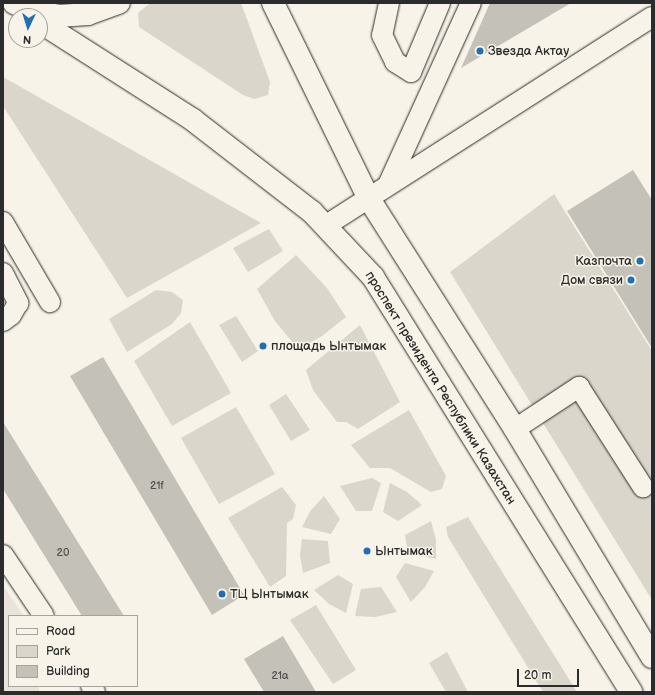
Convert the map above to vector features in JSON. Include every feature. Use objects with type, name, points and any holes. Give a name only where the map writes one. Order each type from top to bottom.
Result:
[{"type":"main road","points":[[12,3],[34,11],[59,16],[88,14],[119,3]]},
{"type":"main road","points":[[273,3],[369,199],[515,429],[652,657]]},
{"type":"main road","name":"проспект президента Республики Казахстан","points":[[48,27],[193,120],[312,212],[372,277],[631,692]]},
{"type":"lane","points":[[389,3],[382,35],[395,62],[411,72],[440,3]]},
{"type":"lane","points":[[388,185],[471,3]]},
{"type":"lane","points":[[325,226],[369,199],[388,185],[647,27]]},
{"type":"lane","points":[[3,222],[50,302]]},
{"type":"lane","points":[[3,273],[18,303],[11,315],[3,321]]},
{"type":"lane","points":[[515,429],[579,387],[643,487]]},
{"type":"lane","points":[[3,555],[43,615]]},
{"type":"shaded area","points":[[3,586],[23,615],[8,615],[8,687],[39,687],[39,692],[3,692]]},
{"type":"green space","points":[[150,3],[241,3],[270,82],[268,95],[254,99],[243,95],[139,27],[138,13]]},
{"type":"green space","points":[[3,77],[261,223],[127,298],[3,106]]},
{"type":"green space","points":[[554,194],[652,351],[652,600],[450,272]]},
{"type":"green space","points":[[269,229],[283,251],[248,272],[233,248]]},
{"type":"green space","points":[[296,255],[327,288],[346,317],[322,336],[298,349],[275,321],[257,289]]},
{"type":"green space","points":[[156,290],[172,292],[183,300],[181,313],[172,324],[127,352],[109,319]]},
{"type":"green space","points":[[236,316],[258,351],[242,362],[219,325]]},
{"type":"green space","points":[[190,322],[231,393],[172,426],[134,361]]},
{"type":"green space","points":[[360,325],[400,402],[358,429],[346,422],[337,422],[313,390],[306,370]]},
{"type":"green space","points":[[286,394],[310,430],[291,441],[269,405]]},
{"type":"green space","points":[[236,407],[275,474],[219,504],[181,438]]},
{"type":"green space","points":[[409,410],[446,476],[442,489],[431,492],[390,468],[370,468],[351,445]]},
{"type":"green space","points":[[372,478],[381,483],[372,511],[356,511],[340,486]]},
{"type":"green space","points":[[390,483],[407,492],[422,505],[398,521],[383,512]]},
{"type":"green space","points":[[282,487],[296,505],[293,519],[287,523],[286,576],[270,587],[228,518]]},
{"type":"green space","points":[[324,496],[340,519],[331,534],[302,527],[311,510]]},
{"type":"green space","points":[[468,517],[577,692],[543,692],[448,537],[446,527]]},
{"type":"green space","points":[[431,521],[436,540],[436,559],[408,553],[405,535]]},
{"type":"green space","points":[[302,539],[328,541],[330,563],[303,573],[300,555]]},
{"type":"green space","points":[[405,563],[434,571],[425,587],[411,602],[396,577]]},
{"type":"green space","points":[[338,575],[353,584],[346,613],[329,604],[314,590]]},
{"type":"green space","points":[[381,587],[397,612],[375,617],[355,616],[361,589]]},
{"type":"green space","points":[[316,605],[356,670],[333,684],[290,620]]},
{"type":"green space","points":[[447,652],[468,692],[446,692],[429,663]]},
{"type":"building","name":"Звезда Актау","points":[[490,3],[571,3],[461,68]]},
{"type":"building","name":"Дом связи","points":[[633,170],[652,200],[652,348],[567,211]]},
{"type":"building","points":[[103,357],[244,595],[212,615],[70,376]]},
{"type":"building","points":[[3,422],[123,615],[81,615],[3,489]]},
{"type":"building","points":[[283,636],[316,692],[264,692],[244,659]]},
{"type":"place","name":"Звезда Актау","points":[[480,51]]},
{"type":"place","name":"Казпочта","points":[[640,261]]},
{"type":"place","name":"Дом связи","points":[[631,280]]},
{"type":"place","name":"площадь Ынтымак","points":[[263,346]]},
{"type":"place","name":"Ынтымак","points":[[367,551]]},
{"type":"place","name":"ТЦ Ынтымак","points":[[222,594]]}]
